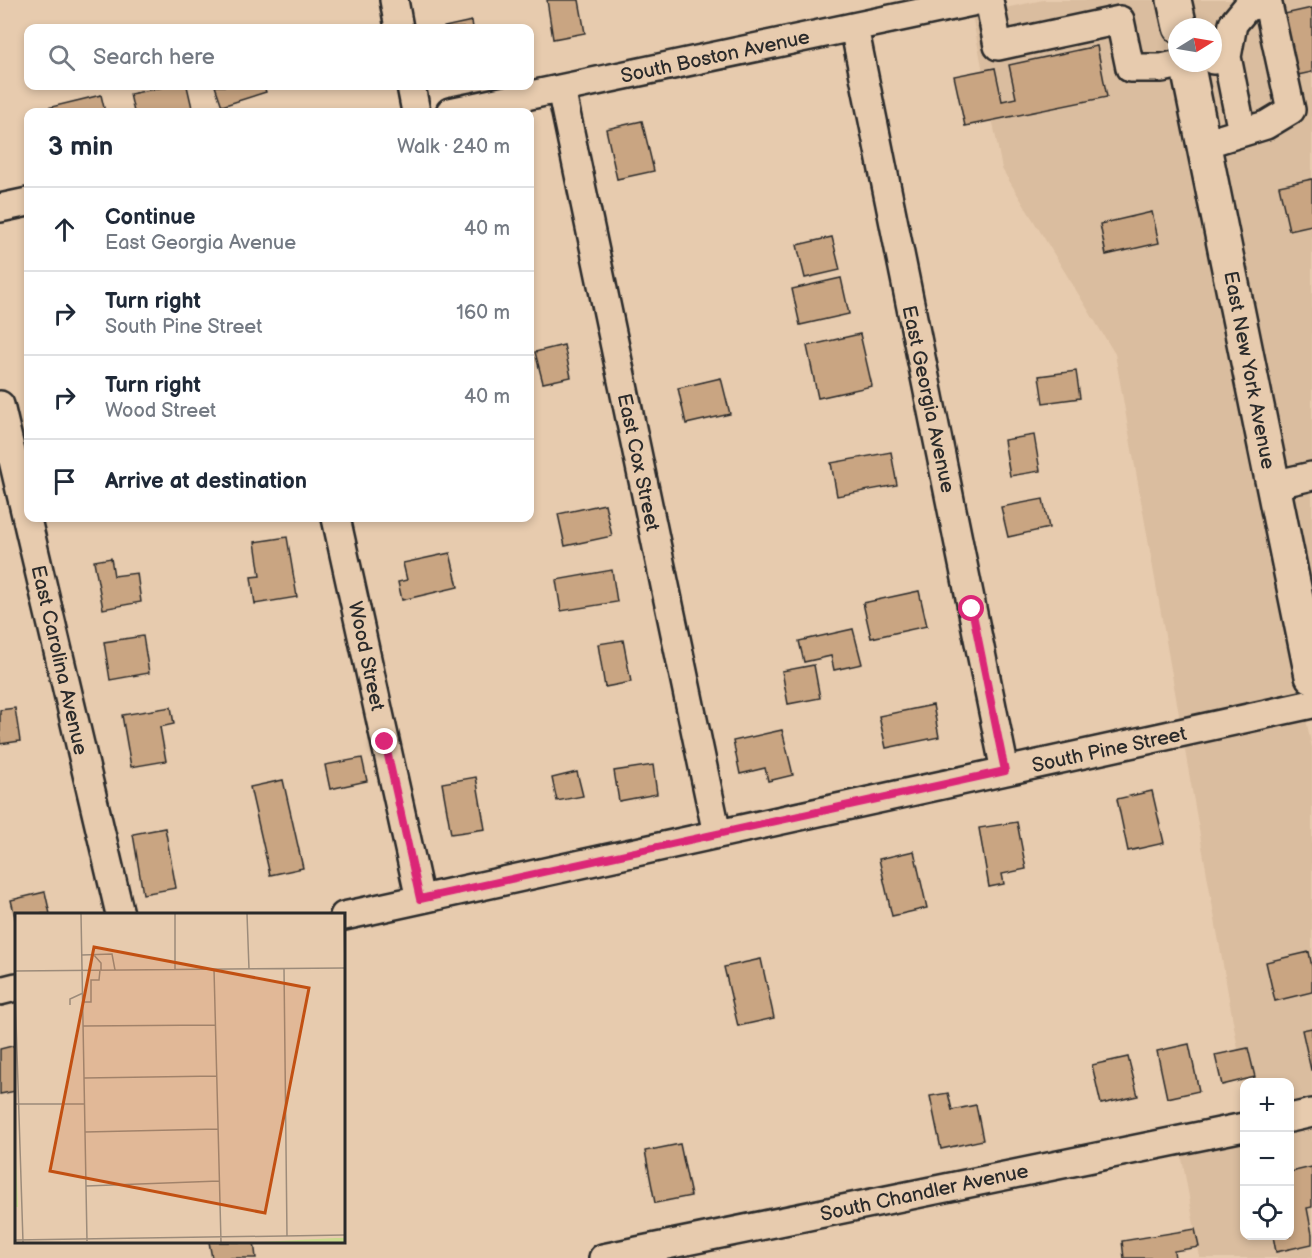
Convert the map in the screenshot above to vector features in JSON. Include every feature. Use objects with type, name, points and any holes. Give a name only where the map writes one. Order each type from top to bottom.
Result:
[{"type":"main road","points":[[1174,0],[1178,18]]},
{"type":"main road","name":"East New York Avenue","points":[[1200,72],[1204,144],[1312,676]]},
{"type":"street","points":[[394,0],[398,24]]},
{"type":"street","name":"South Boston Avenue","points":[[469,108],[981,0]]},
{"type":"street","points":[[989,0],[998,46],[1106,12],[1120,20],[1130,68],[1168,67]]},
{"type":"street","points":[[1204,144],[1266,125],[1291,110],[1267,1],[1247,7],[1222,36]]},
{"type":"street","name":"East Georgia Avenue","points":[[854,27],[1005,771]]},
{"type":"street","points":[[1205,72],[1242,132]]},
{"type":"street","name":"East Cox Street","points":[[561,89],[717,834]]},
{"type":"street","points":[[412,90],[415,108]]},
{"type":"street","points":[[0,208],[24,203]]},
{"type":"street","name":"East Carolina Avenue","points":[[0,405],[24,507]]},
{"type":"street","points":[[1273,485],[1312,476]]},
{"type":"street","name":"East Carolina Avenue","points":[[28,522],[120,913]]},
{"type":"street","name":"Wood Street","points":[[337,522],[420,899]]},
{"type":"street","name":"South Pine Street","points":[[345,916],[1312,704]]},
{"type":"street","points":[[0,991],[15,987]]},
{"type":"street","points":[[1294,1117],[1312,1113]]},
{"type":"street","name":"South Chandler Avenue","points":[[603,1258],[1240,1128]]},
{"type":"shaded area","points":[[1043,0],[1159,0],[1168,44],[1168,72],[1174,72],[1301,694],[1180,720],[1115,354],[1002,169],[972,15]]},
{"type":"shaded area","points":[[1189,0],[1312,0],[1312,463],[1285,469],[1204,72],[1222,72],[1222,18],[1193,18]]},
{"type":"shaded area","points":[[1312,490],[1312,603],[1290,494]]},
{"type":"shaded area","points":[[1306,719],[1312,748],[1312,1100],[1294,1104],[1294,1078],[1243,1078],[1184,745]]},
{"type":"shaded area","points":[[1312,1126],[1312,1258],[1200,1258],[1181,1153],[1240,1141],[1240,1240],[1294,1240],[1294,1130]]},
{"type":"building","points":[[547,0],[579,0],[585,33],[553,39]]},
{"type":"building","points":[[1312,8],[1312,72],[1293,76],[1280,15]]},
{"type":"building","points":[[1097,46],[1107,97],[965,126],[954,76],[995,68],[1002,101],[1016,98],[1009,65]]},
{"type":"building","points":[[150,90],[188,90],[192,108],[133,108],[130,94]]},
{"type":"building","points":[[216,90],[265,90],[266,92],[222,106]]},
{"type":"building","points":[[101,95],[104,108],[47,108]]},
{"type":"building","points":[[642,121],[654,171],[617,179],[606,129]]},
{"type":"building","points":[[1312,179],[1312,225],[1289,230],[1279,186]]},
{"type":"building","points":[[1152,212],[1159,243],[1106,255],[1100,224]]},
{"type":"building","points":[[832,237],[840,270],[805,278],[797,245]]},
{"type":"building","points":[[841,278],[849,314],[800,325],[792,289]]},
{"type":"building","points":[[860,334],[872,386],[818,398],[807,346]]},
{"type":"building","points":[[564,345],[571,377],[543,383],[535,352]]},
{"type":"building","points":[[1076,371],[1080,398],[1043,403],[1039,376]]},
{"type":"building","points":[[721,378],[730,414],[686,424],[678,388]]},
{"type":"building","points":[[1034,435],[1040,471],[1010,476],[1004,440]]},
{"type":"building","points":[[891,452],[897,485],[837,496],[831,463]]},
{"type":"building","points":[[1043,499],[1049,528],[1008,537],[1001,507]]},
{"type":"building","points":[[605,504],[612,536],[565,546],[558,514]]},
{"type":"building","points":[[287,537],[297,597],[255,604],[251,577],[260,576],[255,542]]},
{"type":"building","points":[[450,553],[458,587],[402,600],[398,582],[407,580],[403,563]]},
{"type":"building","points":[[111,558],[114,576],[137,573],[141,602],[103,609],[94,561]]},
{"type":"building","points":[[612,570],[617,602],[561,611],[556,580]]},
{"type":"building","points":[[919,591],[927,626],[871,638],[863,603]]},
{"type":"building","points":[[853,629],[862,664],[834,670],[831,656],[804,662],[799,641]]},
{"type":"building","points":[[143,636],[149,673],[110,680],[104,642]]},
{"type":"building","points":[[623,640],[631,682],[605,687],[598,644]]},
{"type":"building","points":[[814,665],[820,698],[788,704],[782,671]]},
{"type":"building","points":[[933,705],[939,737],[886,748],[879,716]]},
{"type":"building","points":[[171,707],[174,724],[160,727],[166,761],[131,767],[122,715]]},
{"type":"building","points":[[15,708],[20,741],[0,744],[0,710]]},
{"type":"building","points":[[782,730],[793,775],[768,781],[765,768],[740,774],[733,741]]},
{"type":"building","points":[[362,758],[367,781],[330,789],[325,765]]},
{"type":"building","points":[[653,765],[657,794],[619,801],[614,771]]},
{"type":"building","points":[[577,772],[583,796],[557,801],[552,778]]},
{"type":"building","points":[[476,777],[485,829],[451,834],[442,783]]},
{"type":"building","points":[[283,780],[303,868],[270,875],[250,787]]},
{"type":"building","points":[[1152,791],[1164,843],[1128,851],[1117,799]]},
{"type":"building","points":[[1017,822],[1026,869],[1002,874],[1004,884],[989,887],[979,828]]},
{"type":"building","points":[[165,828],[176,888],[143,894],[133,834]]},
{"type":"building","points":[[914,851],[927,908],[892,916],[879,859]]},
{"type":"building","points":[[45,892],[50,913],[15,913],[15,917],[11,900]]},
{"type":"building","points":[[1309,952],[1312,967],[1312,992],[1275,1001],[1266,962]]},
{"type":"building","points":[[761,959],[774,1018],[738,1026],[724,967]]},
{"type":"building","points":[[1312,1028],[1312,1069],[1311,1070],[1302,1030]]},
{"type":"building","points":[[1189,1044],[1199,1091],[1167,1098],[1157,1051]]},
{"type":"building","points":[[15,1045],[15,1091],[0,1094],[0,1049]]},
{"type":"building","points":[[1248,1048],[1255,1077],[1240,1078],[1240,1081],[1222,1085],[1215,1055]]},
{"type":"building","points":[[1128,1057],[1138,1096],[1101,1104],[1092,1065]]},
{"type":"building","points":[[948,1093],[952,1110],[976,1105],[983,1140],[941,1149],[930,1096]]},
{"type":"building","points":[[680,1144],[691,1196],[655,1203],[645,1151]]},
{"type":"building","points":[[1312,1167],[1312,1207],[1307,1208],[1312,1244],[1276,1252],[1274,1240],[1294,1240],[1294,1171]]},
{"type":"building","points":[[1195,1229],[1199,1247],[1174,1251],[1175,1258],[1124,1258],[1122,1241]]},
{"type":"building","points":[[209,1243],[254,1243],[256,1258],[212,1258]]},
{"type":"route","points":[[385,742],[420,899],[1005,771],[972,609]]}]
